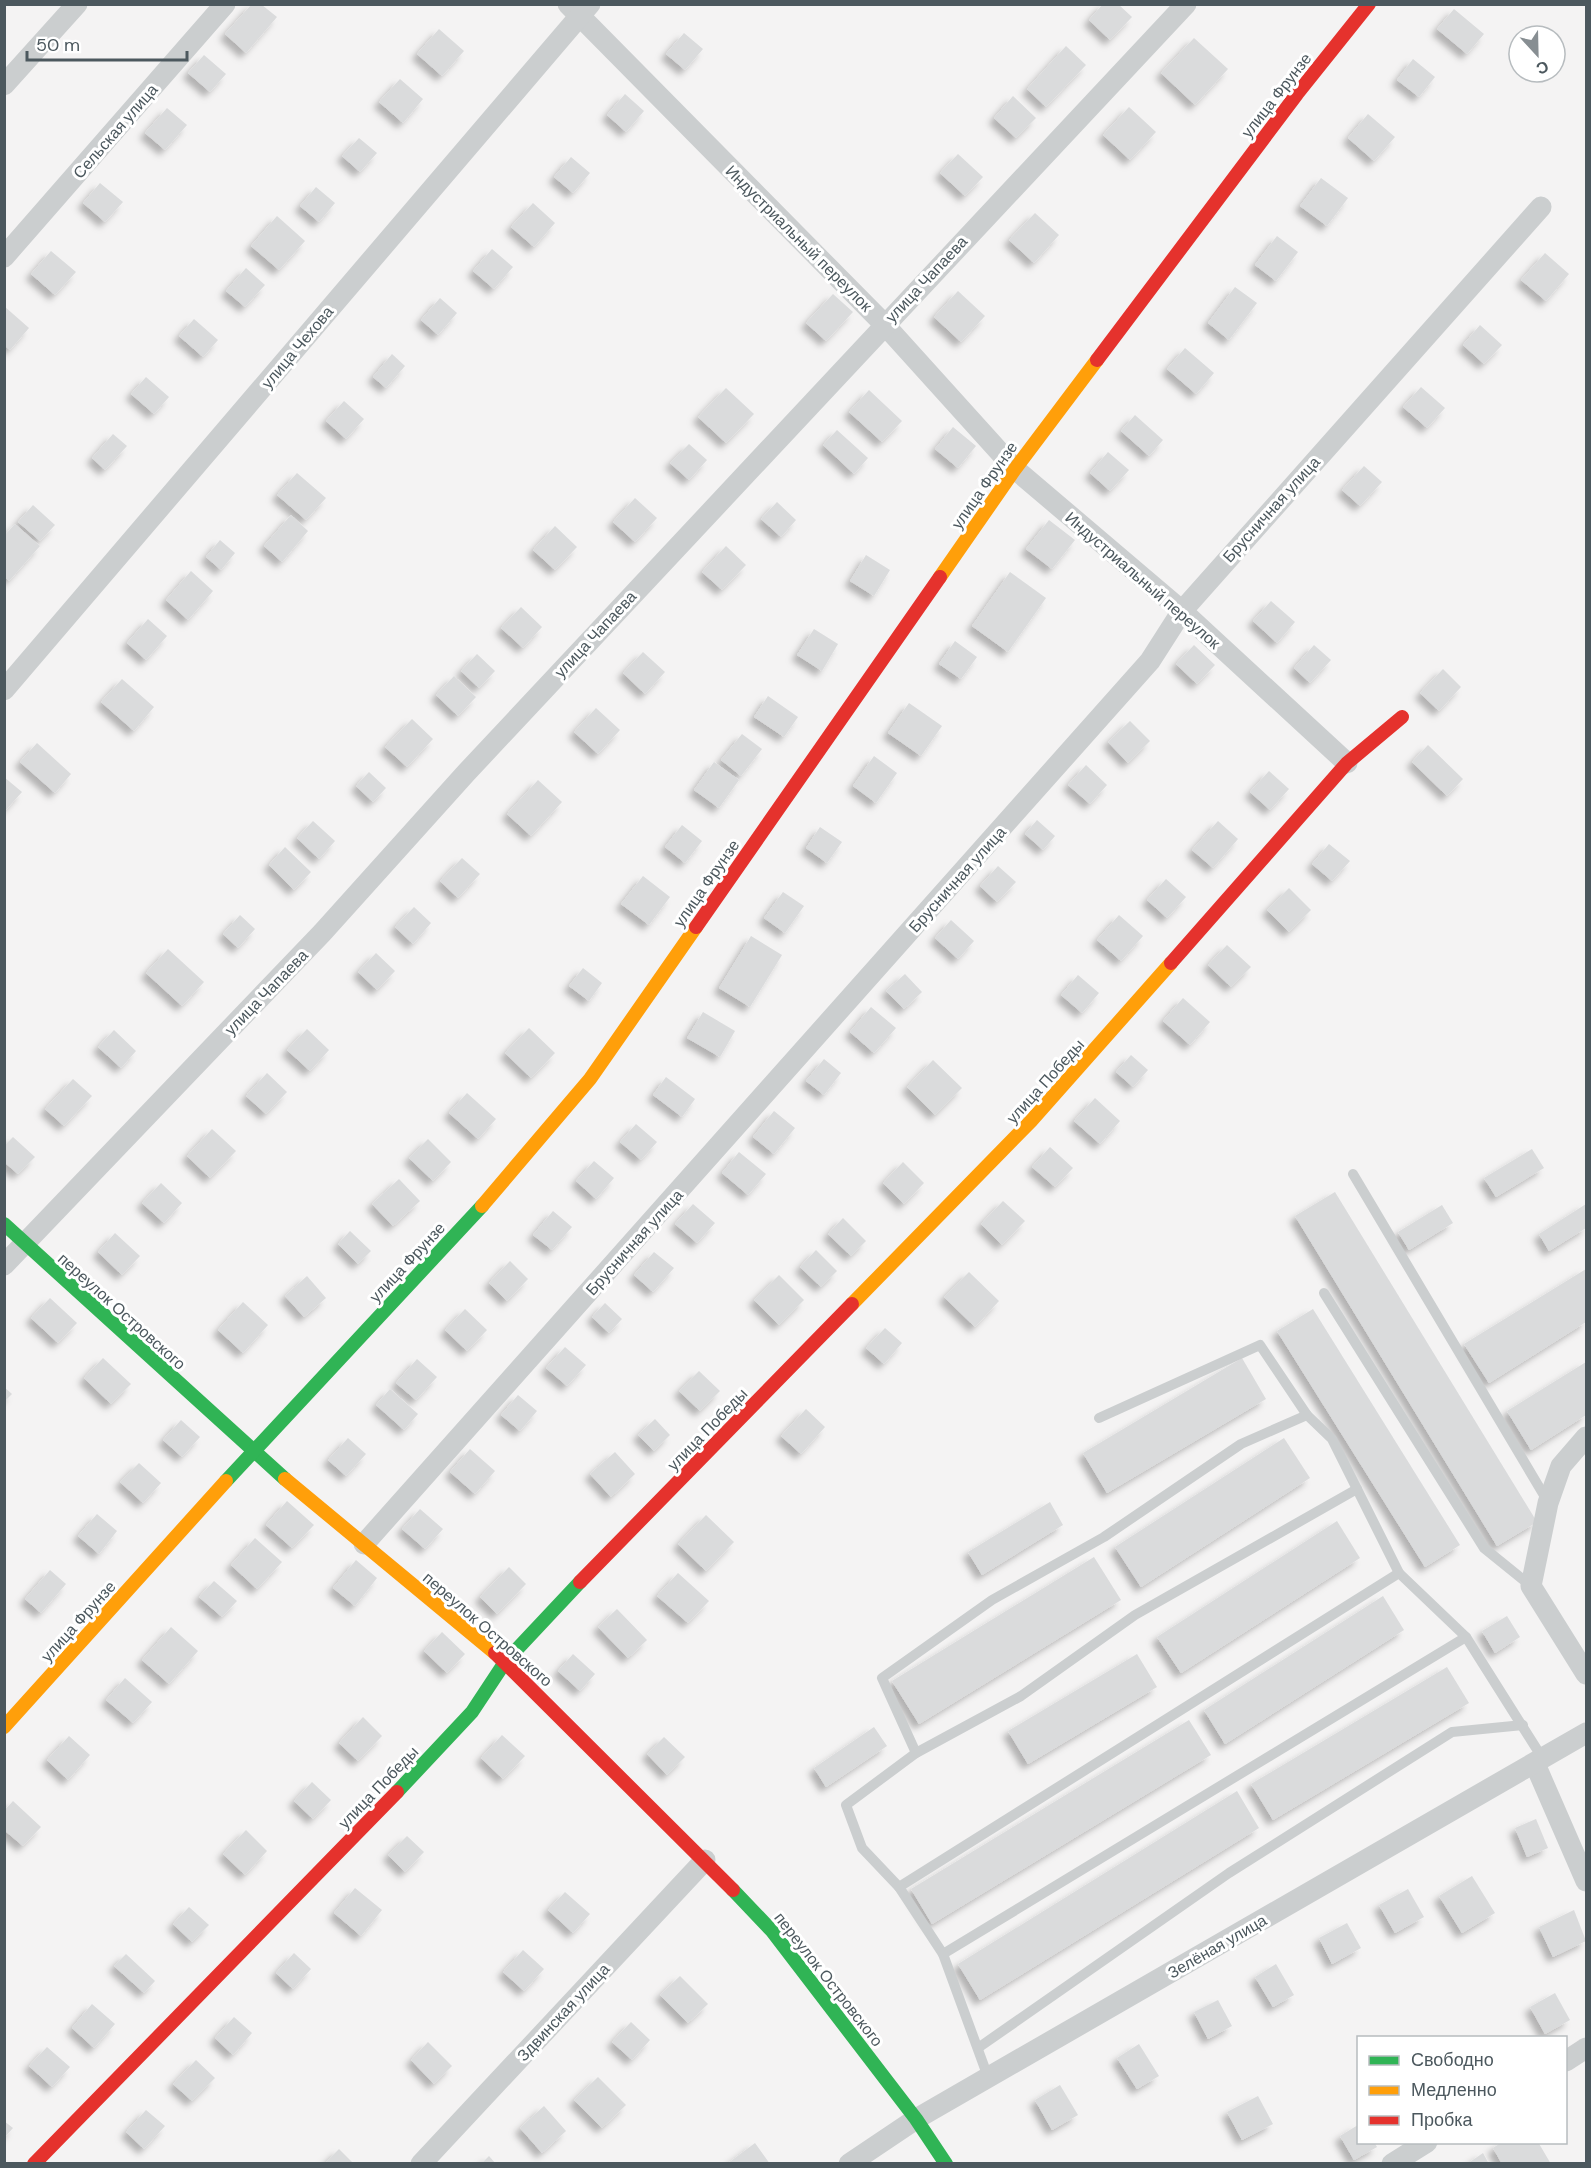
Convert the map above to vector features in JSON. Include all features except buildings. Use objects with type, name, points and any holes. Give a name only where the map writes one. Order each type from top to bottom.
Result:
[{"type":"street","points":[[4,85],[77,4]]},
{"type":"street","name":"Сельская улица","points":[[4,257],[225,4]]},
{"type":"street","name":"улица Чапаева","points":[[4,1265],[322,933],[466,773],[1186,4]]},
{"type":"street","name":"улица Фрунзе","points":[[4,1727],[253,1452],[493,1194],[590,1079],[1015,469],[1297,94],[1369,4]]},
{"type":"street","name":"Индустриальный переулок","points":[[579,8],[884,324],[1015,469],[1182,611],[1347,763]]},
{"type":"street","name":"улица Чехова","points":[[4,690],[579,8]]},
{"type":"street","name":"Брусничная улица","points":[[364,1544],[1150,661],[1182,611],[1541,207]]},
{"type":"street","name":"улица Победы","points":[[34,2163],[393,1796],[472,1712],[505,1662],[1031,1122],[1347,763],[1402,717]]},
{"type":"street","name":"переулок Островского","points":[[4,1224],[253,1452],[505,1662],[705,1860],[772,1931],[916,2119],[945,2163]]},
{"type":"street","points":[[1587,1437],[1561,1466],[1548,1503],[1531,1586],[1587,1674]]},
{"type":"street","name":"Зелёная улица","points":[[849,2163],[916,2119],[988,2077],[1587,1733]]},
{"type":"street","points":[[1539,1761],[1587,1881]]},
{"type":"street","name":"Здвинская улица","points":[[421,2163],[705,1860]]},
{"type":"street","points":[[1567,2060],[1587,2048]]},
{"type":"street","points":[[1392,2163],[1424,2144]]},
{"type":"lane","points":[[1353,1174],[1548,1503]]},
{"type":"lane","points":[[1324,1293],[1484,1548],[1531,1586]]},
{"type":"lane","points":[[1099,1418],[1260,1346],[1307,1415],[1332,1439],[1399,1573],[1466,1637],[1523,1725],[1539,1761]]},
{"type":"lane","points":[[916,1753],[882,1677],[992,1600],[1104,1537],[1241,1444],[1307,1415]]},
{"type":"lane","points":[[988,2077],[943,1954],[899,1887],[862,1848],[846,1805],[916,1753],[1021,1696],[1135,1615],[1357,1489]]},
{"type":"lane","points":[[899,1887],[1399,1573]]},
{"type":"lane","points":[[943,1954],[1466,1637]]},
{"type":"lane","points":[[978,2048],[1229,1873],[1452,1732],[1523,1725]]},
{"type":"traffic: fast","points":[[226,1481],[482,1206]]},
{"type":"traffic: fast","points":[[4,1224],[285,1479]]},
{"type":"traffic: fast","points":[[397,1792],[472,1712],[505,1662],[580,1582]]},
{"type":"traffic: fast","points":[[733,1890],[772,1931],[916,2119],[946,2164]]},
{"type":"traffic: slow","points":[[940,577],[1015,469],[1097,360]]},
{"type":"traffic: slow","points":[[482,1206],[590,1079],[696,927]]},
{"type":"traffic: slow","points":[[852,1304],[1031,1121],[1171,963]]},
{"type":"traffic: slow","points":[[285,1479],[495,1653]]},
{"type":"traffic: slow","points":[[4,1727],[226,1481]]},
{"type":"traffic: jam","points":[[1097,360],[1297,94],[1369,4]]},
{"type":"traffic: jam","points":[[696,927],[940,577]]},
{"type":"traffic: jam","points":[[1171,963],[1347,763],[1402,717]]},
{"type":"traffic: jam","points":[[580,1582],[852,1304]]},
{"type":"traffic: jam","points":[[495,1653],[733,1890]]},
{"type":"traffic: jam","points":[[34,2164],[397,1792]]}]
